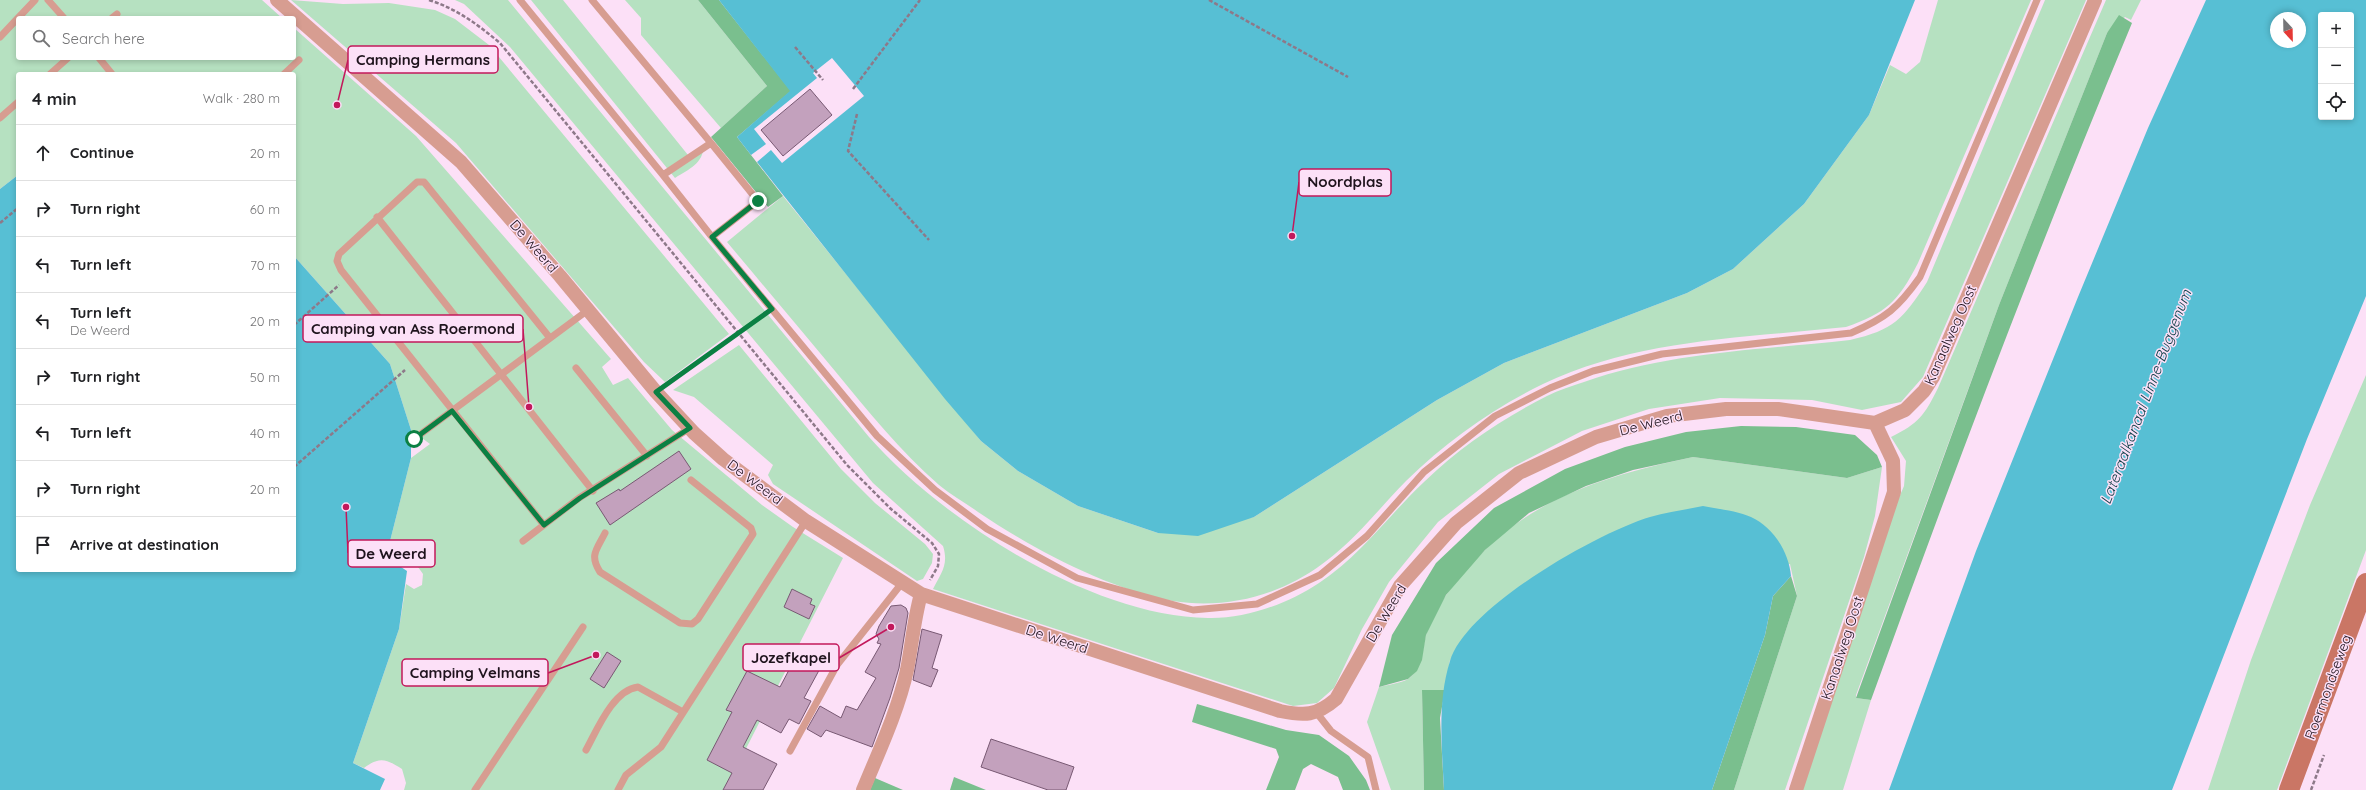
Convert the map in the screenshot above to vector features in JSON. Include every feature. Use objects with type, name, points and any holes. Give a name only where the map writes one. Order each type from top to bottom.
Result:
[{"type":"main road","name":"Roermondseweg","points":[[2290,790],[2366,583]]},
{"type":"street","name":"De Weerd","points":[[277,0],[295,16]]},
{"type":"street","name":"Kanaalweg Oost","points":[[1796,790],[1894,492],[1893,461],[1875,423],[1905,410],[1924,390],[1933,377],[2095,0]]},
{"type":"street","name":"De Weerd","points":[[296,17],[461,162],[656,392],[690,428],[723,459],[806,520],[921,594],[1280,711],[1302,716],[1316,712],[1336,699],[1400,586],[1456,523],[1519,473],[1596,437],[1667,416],[1726,409],[1778,409],[1875,423]]},
{"type":"street","points":[[862,790],[890,724],[907,670],[916,611],[921,594]]},
{"type":"lane","points":[[20,16],[35,0]]},
{"type":"lane","points":[[48,0],[62,16]]},
{"type":"lane","points":[[520,0],[664,175],[712,237],[877,436],[935,490],[987,529],[1078,578],[1193,610],[1257,604],[1320,575],[1367,536],[1424,472],[1495,416],[1550,388],[1593,371],[1662,354],[1851,333],[1878,322],[1903,302],[1920,277],[2037,0]]},
{"type":"lane","points":[[592,0],[712,143],[758,201],[712,237]]},
{"type":"lane","points":[[0,37],[16,20]]},
{"type":"lane","points":[[52,72],[66,60]]},
{"type":"lane","points":[[101,60],[110,72]]},
{"type":"lane","points":[[286,72],[299,60]]},
{"type":"lane","points":[[0,118],[16,104]]},
{"type":"lane","points":[[664,175],[712,143]]},
{"type":"lane","points":[[544,525],[341,270],[337,261],[339,254],[377,217],[418,182],[424,182],[550,338]]},
{"type":"lane","points":[[377,217],[593,491]]},
{"type":"lane","points":[[414,439],[588,310]]},
{"type":"lane","points":[[576,368],[647,456]]},
{"type":"lane","points":[[523,541],[580,498],[690,428]]},
{"type":"lane","points":[[605,533],[595,553],[594,562],[600,572],[680,623],[692,624],[698,619],[753,534],[751,528],[691,480]]},
{"type":"lane","points":[[618,790],[626,775],[661,747],[806,520]]},
{"type":"lane","points":[[790,751],[837,665],[902,583]]},
{"type":"lane","points":[[475,790],[583,627]]},
{"type":"lane","points":[[586,750],[620,695],[630,688],[638,687],[683,712]]},
{"type":"lane","points":[[1316,712],[1331,731],[1368,757],[1376,790]]},
{"type":"path","points":[[429,0],[449,6],[476,22],[500,43],[847,465],[891,509],[932,543],[939,554],[938,566],[921,594]]},
{"type":"path","points":[[853,89],[920,0]]},
{"type":"path","points":[[1209,0],[1348,77]]},
{"type":"path","points":[[795,47],[822,80]]},
{"type":"path","points":[[857,114],[848,151],[928,240]]},
{"type":"path","points":[[0,223],[16,210]]},
{"type":"path","points":[[296,323],[340,283]]},
{"type":"path","points":[[656,392],[772,309]]},
{"type":"path","points":[[296,465],[404,371]]},
{"type":"green space","points":[[0,0],[262,0],[280,16],[16,16],[16,60],[296,60],[296,30],[416,136],[611,359],[602,367],[613,385],[628,378],[672,430],[762,505],[793,527],[843,558],[725,790],[404,790],[406,783],[402,769],[392,763],[379,760],[364,768],[353,763],[399,629],[406,584],[414,589],[422,585],[423,574],[412,560],[399,554],[386,557],[411,458],[430,444],[411,430],[390,364],[296,258],[296,72],[16,72],[16,177],[0,189]]},
{"type":"green space","points":[[291,0],[343,4],[389,3],[435,10],[455,19],[489,45],[729,334],[665,382],[644,362],[456,143]]},
{"type":"green space","points":[[455,0],[508,0],[869,437],[900,469],[937,501],[978,531],[1023,559],[1070,582],[1117,601],[1163,613],[1222,618],[1251,613],[1280,604],[1307,591],[1319,583],[1348,561],[1411,495],[1452,457],[1482,434],[1514,414],[1556,392],[1616,372],[1682,358],[1850,340],[1877,332],[1896,321],[1904,314],[1927,282],[2045,0],[2086,0],[1923,377],[1901,402],[1862,410],[1812,400],[1720,398],[1649,409],[1582,431],[1499,474],[1438,522],[1389,582],[1362,629],[1334,688],[1317,703],[1293,706],[933,589],[945,564],[945,553],[943,546],[873,483],[510,47],[464,4]]},
{"type":"green space","points":[[531,0],[563,0],[688,155],[704,145],[701,157],[690,169],[675,178]]},
{"type":"green space","points":[[625,0],[698,0],[767,86],[721,128],[641,35],[641,18]]},
{"type":"green space","points":[[698,0],[719,0],[791,91],[737,137],[783,196],[768,207],[711,137],[767,86]]},
{"type":"green space","points":[[1938,0],[2031,0],[1918,263],[1904,287],[1890,304],[1871,317],[1846,327],[1730,338],[1653,349],[1579,369],[1543,384],[1488,415],[1454,439],[1406,481],[1356,535],[1314,570],[1283,587],[1268,593],[1237,601],[1221,603],[1189,603],[1173,601],[1122,587],[1071,566],[1022,540],[948,492],[925,472],[885,430],[727,242],[783,196],[981,441],[1018,471],[1078,506],[1158,533],[1254,517],[1437,400],[1504,363],[1687,293],[1733,269],[1804,204],[1869,115],[1890,65],[1906,74],[1920,62]]},
{"type":"green space","points":[[2106,0],[2141,0],[2131,20],[2125,17],[2107,33],[1999,305],[1856,695],[1856,698],[1871,700],[1843,790],[1799,790],[1889,521],[1904,486],[1906,461],[1891,437],[1920,418],[1929,406],[1938,388]]},
{"type":"green space","points":[[2119,15],[2132,23],[2097,107],[1997,360],[1871,700],[1856,698],[1999,305],[2107,33]]},
{"type":"green space","points":[[739,345],[841,469],[875,503],[925,544],[933,554],[932,563],[923,579],[917,581],[773,484],[768,475],[773,465],[694,397],[673,390]]},
{"type":"green space","points":[[2366,375],[2366,550],[2277,790],[2208,790],[2251,660],[2310,505]]},
{"type":"green space","points":[[1741,426],[1796,427],[1855,435],[1877,455],[1882,467],[1847,478],[1693,457],[1633,470],[1586,486],[1529,513],[1485,550],[1446,595],[1426,635],[1422,660],[1417,671],[1408,679],[1379,687],[1392,635],[1436,563],[1494,508],[1565,469],[1625,447],[1686,432]]},
{"type":"green space","points":[[1693,457],[1847,478],[1882,467],[1875,516],[1864,557],[1785,790],[1734,790],[1797,596],[1790,564],[1450,660],[1445,690],[1422,690],[1424,790],[1391,790],[1367,722],[1379,687],[1408,679],[1417,670],[1430,623],[1443,600],[1467,569],[1506,531],[1555,500],[1581,489],[1637,470]]},
{"type":"green space","points":[[1791,576],[1797,596],[1734,790],[1712,790],[1765,635],[1773,596]]},
{"type":"green space","points":[[1422,690],[1445,690],[1440,718],[1444,790],[1424,790]]},
{"type":"green space","points":[[1197,704],[1286,730],[1319,735],[1349,756],[1366,780],[1370,790],[1343,790],[1338,777],[1311,764],[1303,769],[1295,790],[1266,790],[1279,757],[1276,749],[1192,722]]},
{"type":"green space","points":[[954,777],[986,790],[950,790]]},
{"type":"green space","points":[[875,778],[903,790],[870,790]]},
{"type":"water","points":[[719,0],[1915,0],[1869,115],[1804,204],[1733,269],[1687,293],[1504,363],[1437,400],[1254,517],[1198,536],[1158,533],[1078,506],[1018,471],[981,441],[945,399],[757,162],[771,150],[782,163],[864,96],[832,58],[813,73],[817,78],[754,129],[766,144],[751,155],[737,137],[790,91]]},
{"type":"water","name":"Lateraalkanaal Linne-Buggenum","points":[[2206,0],[2366,0],[2366,296],[2307,439],[2172,790],[1889,790],[1976,551],[2148,128]]},
{"type":"water","points":[[16,177],[16,572],[296,572],[296,258],[390,364],[411,430],[411,458],[386,557],[407,571],[399,629],[353,763],[385,779],[380,790],[0,790],[0,189]]},
{"type":"water","points":[[1703,506],[1746,515],[1759,521],[1773,534],[1783,549],[1790,567],[1791,576],[1773,596],[1765,635],[1712,790],[1444,790],[1441,725],[1443,693],[1446,677],[1450,661],[1461,640],[1481,618],[1506,596],[1536,575],[1568,555],[1599,539],[1650,517]]},
{"type":"building","points":[[810,89],[832,115],[783,156],[761,130]]},
{"type":"building","points":[[679,451],[691,469],[610,525],[596,503],[619,489],[620,491]]},
{"type":"building","points":[[792,589],[812,599],[810,604],[815,606],[809,619],[784,607]]},
{"type":"building","points":[[901,605],[906,608],[908,613],[899,668],[872,747],[826,730],[821,737],[807,729],[820,706],[841,718],[846,706],[857,710],[876,678],[865,672],[881,644],[877,643],[879,639],[876,634],[879,626],[891,606]]},
{"type":"building","points":[[922,629],[942,635],[932,668],[938,670],[931,687],[913,680]]},
{"type":"building","points":[[799,651],[823,663],[804,698],[811,701],[799,724],[789,719],[781,733],[757,720],[743,747],[777,764],[763,790],[723,790],[732,773],[707,760],[732,712],[726,710],[747,671],[780,687]]},
{"type":"building","points":[[607,652],[621,661],[604,688],[590,679]]},
{"type":"building","points":[[991,739],[1074,767],[1066,790],[1048,790],[981,767]]},
{"type":"place","name":"Camping Hermans","points":[[337,105]]},
{"type":"place","name":"Noordplas","points":[[1292,236]]},
{"type":"place","name":"Camping van Ass Roermond","points":[[529,407]]},
{"type":"place","name":"De Weerd","points":[[346,507]]},
{"type":"place","name":"Jozefkapel","points":[[891,627]]},
{"type":"place","name":"Camping Velmans","points":[[596,655]]},
{"type":"route","points":[[414,439],[452,411],[544,525],[580,498],[690,428],[656,392],[772,309],[712,237],[758,201]]}]
